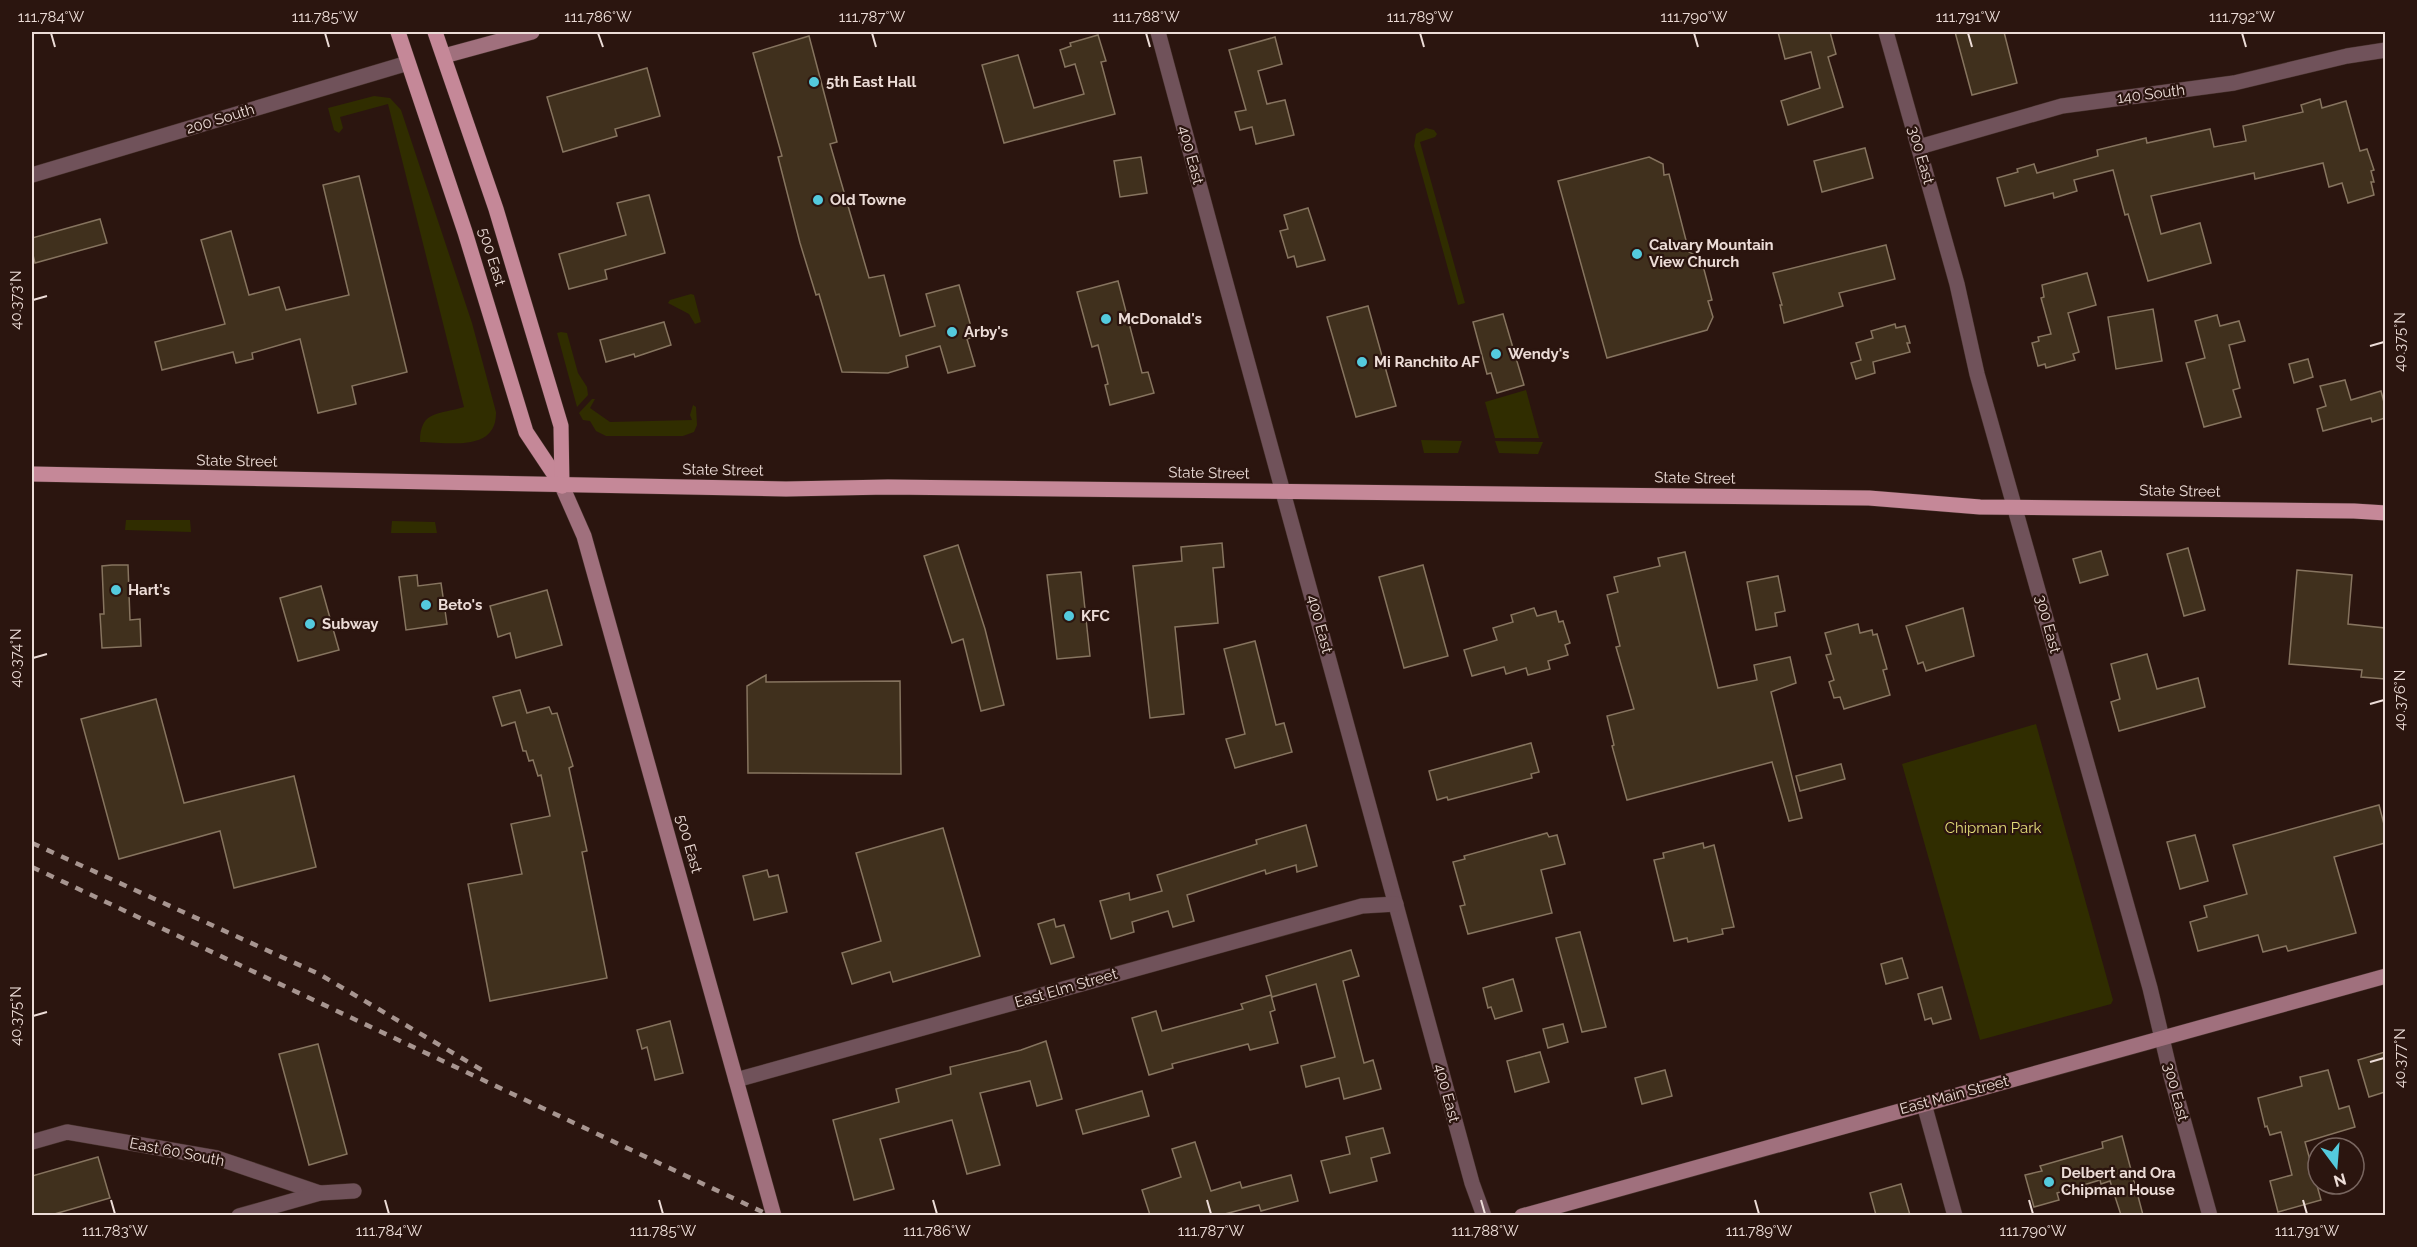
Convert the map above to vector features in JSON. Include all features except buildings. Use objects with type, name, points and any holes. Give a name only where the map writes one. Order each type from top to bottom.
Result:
[{"type":"main road","name":"500 East","points":[[398,32],[465,232],[523,424],[562,486],[585,536],[774,1215]]},
{"type":"main road","name":"500 East","points":[[435,32],[495,209],[561,426],[562,486]]},
{"type":"main road","points":[[444,56],[532,32]]},
{"type":"main road","name":"State Street","points":[[32,474],[562,486],[1869,498],[1980,507],[2385,513]]},
{"type":"main road","name":"East Main Street","points":[[1522,1215],[2385,976]]},
{"type":"street","name":"400 East","points":[[1158,32],[1472,1183],[1484,1215]]},
{"type":"street","name":"300 East","points":[[1886,32],[1957,284],[1980,386],[2150,988],[2210,1215]]},
{"type":"street","name":"140 South","points":[[1919,147],[2062,106],[2234,83],[2347,56],[2385,50]]},
{"type":"street","name":"200 South","points":[[32,176],[408,63]]},
{"type":"street","name":"East Elm Street","points":[[736,1080],[1362,906],[1396,904]]},
{"type":"street","points":[[1924,1104],[1955,1215]]},
{"type":"street","name":"East 60 South","points":[[32,1142],[67,1132],[217,1158],[320,1192]]},
{"type":"street","points":[[239,1215],[320,1192],[354,1191]]},
{"type":"green space","points":[[374,96],[390,98],[401,110],[472,323],[496,412],[494,425],[480,440],[456,443],[420,442],[424,424],[433,415],[464,407],[388,104],[340,117],[343,128],[339,133],[334,130],[328,108]]},
{"type":"green space","points":[[1426,128],[1434,130],[1437,134],[1435,137],[1420,142],[1465,303],[1458,305],[1414,146],[1416,134]]},
{"type":"green space","points":[[694,295],[701,322],[695,324],[689,314],[668,303],[670,300]]},
{"type":"green space","points":[[557,333],[567,333],[578,373],[587,387],[588,395],[577,407]]},
{"type":"green space","points":[[1526,390],[1539,438],[1495,438],[1485,402]]},
{"type":"green space","points":[[592,399],[595,399],[590,408],[610,422],[692,420],[690,415],[693,405],[696,407],[697,425],[694,432],[683,436],[606,436],[596,431],[590,421],[583,420],[579,413]]},
{"type":"green space","points":[[1421,440],[1462,441],[1458,453],[1424,453]]},
{"type":"green space","points":[[1495,441],[1543,442],[1538,454],[1499,453]]},
{"type":"green space","points":[[126,520],[190,520],[191,532],[125,530]]},
{"type":"green space","points":[[392,521],[435,522],[437,533],[391,533]]},
{"type":"green space","name":"Chipman Park","points":[[2036,724],[2113,1000],[2111,1004],[1980,1040],[1902,764]]},
{"type":"railway","points":[[32,843],[319,974],[487,1073]]},
{"type":"railway","points":[[32,867],[771,1216]]},
{"type":"place","name":"5th East Hall","points":[[814,82]]},
{"type":"place","name":"Old Towne","points":[[818,200]]},
{"type":"place","name":"Calvary Mountain View Church","points":[[1637,254]]},
{"type":"place","name":"McDonald's","points":[[1106,319]]},
{"type":"place","name":"Arby's","points":[[952,332]]},
{"type":"place","name":"Wendy's","points":[[1496,354]]},
{"type":"place","name":"Mi Ranchito AF","points":[[1362,362]]},
{"type":"place","name":"Hart's","points":[[116,590]]},
{"type":"place","name":"Beto's","points":[[426,605]]},
{"type":"place","name":"KFC","points":[[1069,616]]},
{"type":"place","name":"Subway","points":[[310,624]]},
{"type":"place","name":"Delbert and Ora Chipman House","points":[[2049,1182]]}]
